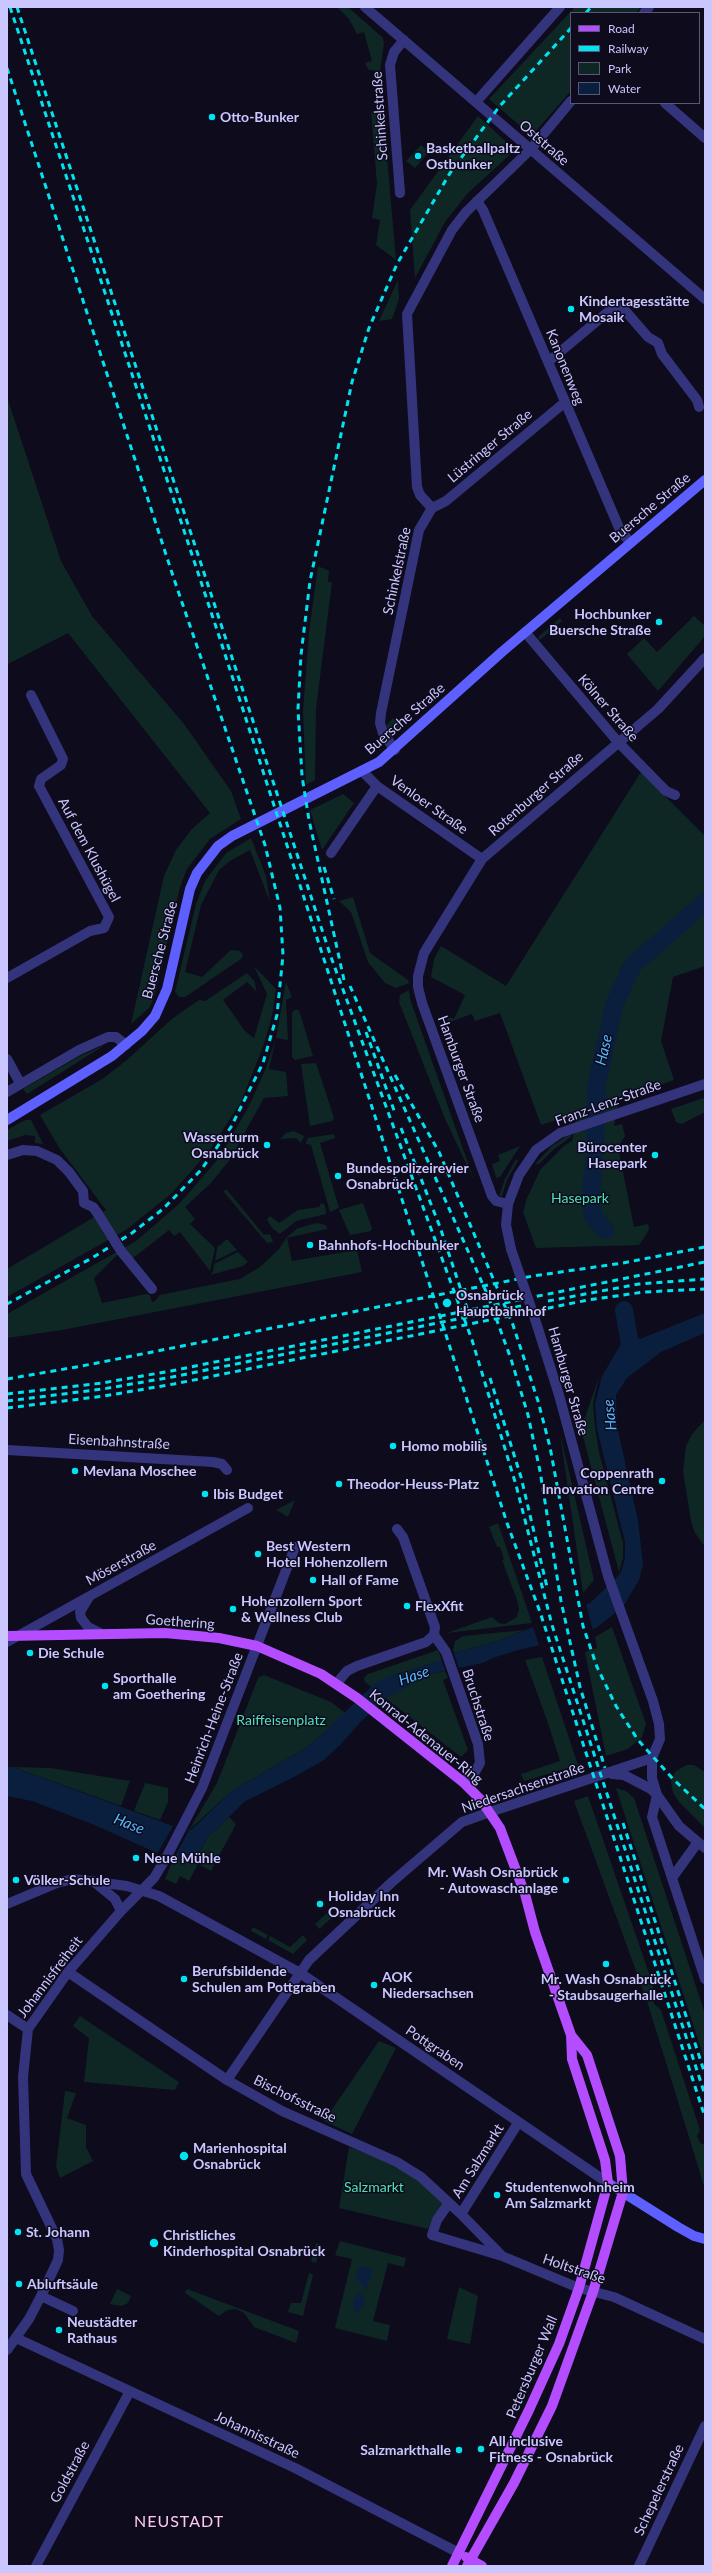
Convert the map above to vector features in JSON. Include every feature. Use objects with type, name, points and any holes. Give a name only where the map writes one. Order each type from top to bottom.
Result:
[{"type":"main road","name":"Buersche Straße","points":[[7,1120],[91,1071],[142,1031],[162,1002],[190,889],[196,872],[207,857],[232,836],[363,772],[395,750],[525,632],[705,480]]},
{"type":"main road","name":"Goethering","points":[[7,1636],[100,1633],[193,1635],[257,1646]]},
{"type":"main road","name":"Konrad-Adenauer-Ring","points":[[257,1646],[298,1663],[336,1684],[357,1698],[463,1782],[490,1812],[507,1843],[571,2035],[572,2059],[604,2160],[608,2183]]},
{"type":"main road","name":"Konrad-Adenauer-Ring","points":[[571,2035],[587,2055],[590,2062],[620,2156],[623,2192]]},
{"type":"main road","name":"Pottgraben","points":[[608,2183],[678,2227],[694,2236],[705,2239]]},
{"type":"main road","name":"Petersburger Wall","points":[[452,2566],[529,2410],[559,2344],[579,2288],[608,2183]]},
{"type":"main road","name":"Petersburger Wall","points":[[469,2563],[514,2483],[546,2420],[593,2292],[623,2192]]},
{"type":"main road","name":"Johannisstraße","points":[[459,2553],[469,2563],[482,2566]]},
{"type":"street","name":"Oststraße","points":[[365,7],[705,299]]},
{"type":"street","points":[[476,102],[557,8]]},
{"type":"street","name":"Schinkelstraße","points":[[400,193],[390,65],[394,52],[404,40]]},
{"type":"street","points":[[432,508],[420,495],[417,487],[406,327],[410,305],[452,230],[477,201],[530,149],[570,102]]},
{"type":"street","points":[[666,104],[705,138]]},
{"type":"street","name":"Kanonenweg","points":[[477,201],[483,210],[564,403],[620,530],[630,542]]},
{"type":"street","points":[[548,362],[615,306],[622,308],[648,337],[658,343],[662,354],[697,400],[699,407]]},
{"type":"street","name":"Lüstringer Straße","points":[[432,508],[446,501],[564,403]]},
{"type":"street","name":"Schinkelstraße","points":[[395,750],[382,733],[380,723],[381,713],[419,530],[432,508]]},
{"type":"street","name":"Kölner Straße","points":[[525,632],[618,742],[666,791],[675,795]]},
{"type":"street","name":"Rotenburger Straße","points":[[418,976],[424,953],[482,859],[658,709],[705,658]]},
{"type":"street","name":"Auf dem Klushügel","points":[[7,978],[90,931],[104,928],[109,917],[39,786],[41,779],[61,765],[64,759],[31,695]]},
{"type":"street","name":"Venloer Straße","points":[[363,772],[377,786],[482,859]]},
{"type":"street","points":[[331,853],[377,786]]},
{"type":"street","name":"Hamburger Straße","points":[[418,976],[418,987],[422,1003],[492,1196],[496,1201],[508,1204],[506,1225],[511,1249],[559,1395],[608,1576],[660,1724],[660,1739],[652,1758]]},
{"type":"street","points":[[7,1092],[20,1083],[79,1050],[108,1036],[116,1037],[126,1045]]},
{"type":"street","points":[[7,1059],[20,1083]]},
{"type":"street","name":"Franz-Lenz-Straße","points":[[508,1204],[518,1175],[536,1150],[560,1133],[705,1084]]},
{"type":"street","points":[[7,1155],[23,1150],[37,1151],[58,1160],[83,1191],[84,1203],[93,1207],[121,1251],[152,1289]]},
{"type":"street","name":"Eisenbahnstraße","points":[[7,1450],[213,1462],[222,1464],[227,1470]]},
{"type":"street","name":"Möserstraße","points":[[7,1642],[248,1508]]},
{"type":"street","name":"Bruchstraße","points":[[400,1533],[435,1631],[446,1652],[478,1744],[480,1763],[475,1772],[463,1782]]},
{"type":"street","name":"Heinrich-Heine-Straße","points":[[142,1890],[154,1878],[166,1858],[202,1788],[295,1548]]},
{"type":"street","points":[[88,1597],[80,1612],[81,1618],[88,1627],[100,1633]]},
{"type":"street","points":[[336,1684],[347,1671],[356,1666],[426,1642],[435,1631]]},
{"type":"street","points":[[652,1758],[652,1778],[657,1795],[652,1817],[705,1979]]},
{"type":"street","name":"Niedersachsenstraße","points":[[227,2080],[309,1960],[392,1882],[462,1822],[652,1758]]},
{"type":"street","points":[[610,1773],[624,1775],[651,1789],[679,1826],[701,1845],[672,1878]]},
{"type":"street","name":"Pottgraben","points":[[7,1904],[57,1883],[73,1879],[90,1880],[142,1890],[159,1896],[300,1973],[608,2183]]},
{"type":"street","points":[[90,1880],[116,1900],[121,1911]]},
{"type":"street","name":"Johannisfreiheit","points":[[7,2350],[16,2338],[41,2296],[58,2260],[58,2244],[26,2174],[23,2077],[28,2029],[68,1972],[121,1911],[142,1890]]},
{"type":"street","name":"Bischofsstraße","points":[[68,1972],[227,2080],[304,2121],[397,2162],[421,2177],[461,2214],[502,2256]]},
{"type":"street","points":[[7,2016],[28,2029]]},
{"type":"street","name":"Am Salzmarkt","points":[[461,2214],[518,2122]]},
{"type":"street","name":"Am Salzmarkt","points":[[432,2235],[437,2220],[449,2203]]},
{"type":"street","name":"Holtstraße","points":[[432,2235],[502,2256],[579,2288],[614,2297],[705,2339]]},
{"type":"street","points":[[41,2296],[73,2311]]},
{"type":"street","name":"Johannisstraße","points":[[16,2338],[295,2468],[459,2553]]},
{"type":"street","name":"Goldstraße","points":[[36,2566],[130,2391]]},
{"type":"street","name":"Schepelerstraße","points":[[639,2566],[705,2426]]},
{"type":"green space","points":[[337,7],[348,7],[383,38],[384,44],[380,71],[369,70],[365,63],[372,61],[364,32],[357,34],[349,19]]},
{"type":"green space","points":[[575,7],[641,7],[637,12],[570,12]]},
{"type":"green space","points":[[570,12],[570,92],[535,132],[526,131],[489,99]]},
{"type":"green space","points":[[371,111],[383,111],[396,260],[376,245],[380,220],[372,218],[377,184]]},
{"type":"green space","points":[[478,116],[515,150],[468,193],[445,222],[415,278],[410,210]]},
{"type":"green space","name":"Basketballpaltz Ostbunker","points":[[421,145],[429,152],[415,168],[406,161]]},
{"type":"green space","points":[[398,280],[399,299],[392,319],[379,321]]},
{"type":"green space","points":[[7,397],[61,561],[92,616],[184,724],[231,791],[241,819],[210,839],[187,869],[180,887],[154,998],[149,1008],[131,1024],[164,876],[176,850],[191,830],[210,813],[68,633],[8,664]]},
{"type":"green space","points":[[318,566],[329,571],[328,582],[332,582],[316,709],[315,780],[306,785],[303,712],[309,632]]},
{"type":"green space","points":[[694,616],[705,626],[705,636],[658,691],[627,654],[644,638],[657,652]]},
{"type":"green space","points":[[560,618],[562,621],[540,640],[538,637]]},
{"type":"green space","points":[[393,718],[402,727],[393,737],[386,726]]},
{"type":"green space","name":"Hasepark","points":[[641,772],[705,836],[705,966],[673,977],[661,1041],[674,1080],[619,1100],[614,1126],[622,1124],[625,1136],[618,1147],[634,1227],[648,1224],[649,1230],[639,1245],[536,1248],[523,1212],[527,1198],[540,1170],[565,1145],[572,1141],[577,1113],[541,1125],[500,1013],[475,1021],[472,1014],[447,1023],[448,1017],[454,1019],[465,995],[431,977],[434,959],[441,946],[506,986]]},
{"type":"green space","points":[[343,794],[354,803],[322,850],[310,810]]},
{"type":"green space","points":[[251,838],[266,876],[270,902],[250,850],[230,861],[219,870],[201,905],[185,972],[202,977],[231,950],[240,951],[243,955],[241,959],[185,997],[179,997],[175,992],[196,904],[205,881],[226,853]]},
{"type":"green space","points":[[353,897],[370,953],[408,980],[409,983],[396,988],[385,983],[368,962],[351,912],[339,901]]},
{"type":"green space","points":[[254,966],[276,989],[272,1016],[263,1047],[241,1102],[209,1151],[172,1193],[126,1230],[7,1297],[7,1269],[106,1210],[60,1149],[40,1115],[104,1078],[128,1059],[173,1018],[199,1000],[205,1001],[247,973],[255,982],[256,991],[247,982],[223,1000],[245,1031],[254,1038],[267,994]]},
{"type":"green space","points":[[286,982],[292,997],[286,1000],[288,1040],[276,1038]]},
{"type":"green space","points":[[409,990],[410,999],[474,1180],[445,1119],[399,1002],[400,995]]},
{"type":"green space","points":[[294,1010],[299,1010],[313,1056],[295,1060],[292,1057],[292,1013]]},
{"type":"green space","points":[[276,1038],[269,1069],[286,1072],[288,1096],[264,1098],[229,1161],[210,1184],[185,1207],[195,1219],[190,1224],[215,1248],[210,1271],[180,1232],[174,1236],[169,1230],[128,1262],[121,1251],[94,1278],[102,1303],[146,1294],[150,1295],[152,1302],[155,1301],[160,1295],[240,1279],[260,1267],[279,1249],[287,1237],[298,1228],[317,1223],[326,1225],[327,1229],[287,1238],[292,1261],[357,1250],[362,1272],[62,1330],[7,1338],[7,1314],[136,1241],[180,1203],[219,1158],[249,1106],[266,1068]]},
{"type":"green space","points":[[105,1045],[27,1094],[23,1089],[80,1056]]},
{"type":"green space","points":[[316,1063],[334,1118],[332,1121],[310,1126],[301,1064]]},
{"type":"green space","points":[[704,1098],[705,1112],[682,1124],[676,1122],[671,1109]]},
{"type":"green space","points":[[25,1120],[31,1120],[43,1144],[35,1143],[35,1136],[25,1135],[7,1141],[7,1130]]},
{"type":"green space","points":[[294,1131],[304,1136],[301,1143],[296,1138],[280,1139],[286,1133]]},
{"type":"green space","points":[[334,1134],[335,1138],[320,1143],[339,1208],[330,1212],[311,1145],[306,1144],[306,1142],[308,1138]]},
{"type":"green space","points":[[570,1134],[571,1137],[554,1149],[538,1165],[536,1163],[552,1146]]},
{"type":"green space","points":[[520,1146],[500,1177],[496,1178],[492,1164],[500,1161],[498,1155]]},
{"type":"green space","points":[[516,1159],[518,1161],[507,1180],[502,1196],[499,1196],[505,1179]]},
{"type":"green space","points":[[227,1190],[264,1235],[270,1234],[273,1242],[267,1243],[223,1191]]},
{"type":"green space","points":[[321,1203],[325,1205],[326,1214],[296,1221],[280,1234],[273,1229],[267,1220],[270,1216],[279,1223],[298,1210],[319,1207]]},
{"type":"green space","points":[[363,1203],[372,1228],[371,1231],[350,1235],[339,1210]]},
{"type":"green space","points":[[227,1239],[237,1250],[215,1261],[218,1244],[219,1246]]},
{"type":"green space","points":[[238,1252],[248,1262],[243,1266],[210,1275],[213,1272],[214,1264]]},
{"type":"green space","points":[[599,1377],[593,1404],[595,1427],[599,1452],[623,1543],[623,1558],[619,1572],[581,1429]]},
{"type":"green space","points":[[705,1420],[705,1547],[695,1533],[691,1521],[683,1471],[686,1446],[692,1434]]},
{"type":"green space","points":[[560,1433],[594,1580],[583,1593]]},
{"type":"green space","points":[[295,1500],[288,1517],[276,1510]]},
{"type":"green space","points":[[498,1523],[532,1623],[447,1633],[492,1617],[499,1623],[505,1624],[517,1617],[519,1609],[517,1600],[502,1560],[504,1559],[500,1547],[497,1547],[489,1527]]},
{"type":"green space","points":[[612,1627],[646,1724],[642,1737],[628,1749],[606,1756],[585,1652],[597,1648],[595,1637]]},
{"type":"green space","points":[[525,1630],[498,1641],[454,1653],[453,1650],[455,1641],[463,1636]]},
{"type":"green space","points":[[438,1650],[442,1660],[408,1671],[374,1689],[365,1682],[364,1678],[368,1674]]},
{"type":"green space","points":[[542,1657],[578,1765],[524,1781],[521,1774],[560,1761],[525,1660]]},
{"type":"green space","points":[[445,1671],[448,1678],[443,1680],[468,1750],[461,1757],[383,1696],[389,1689],[429,1674]]},
{"type":"green space","name":"Raiffeisenplatz","points":[[264,1675],[331,1702],[348,1715],[304,1749],[232,1791],[189,1830],[217,1783],[258,1678]]},
{"type":"green space","points":[[686,1765],[694,1765],[705,1772],[705,1828],[679,1802],[673,1793],[671,1782],[675,1772]]},
{"type":"green space","points":[[13,1767],[51,1768],[130,1781],[121,1806]]},
{"type":"green space","points":[[145,1783],[168,1788],[168,1802],[160,1820],[134,1811]]},
{"type":"green space","points":[[616,1788],[626,1791],[634,1798],[705,2014],[705,2061]]},
{"type":"green space","points":[[588,1796],[653,1985],[654,2004],[661,2010],[700,2130],[697,2136],[700,2143],[705,2145],[705,2189],[647,2001],[574,1801]]},
{"type":"green space","points":[[229,1817],[236,1824],[211,1871],[198,1864],[189,1881],[180,1876],[176,1884],[165,1879],[173,1860],[200,1851],[211,1832],[213,1833]]},
{"type":"green space","points":[[329,1911],[334,1916],[319,1929],[315,1924]]},
{"type":"green space","points":[[253,1927],[268,1935],[266,1939],[251,1931]]},
{"type":"green space","points":[[303,1935],[307,1940],[293,1954],[268,1940],[270,1936],[290,1947]]},
{"type":"green space","points":[[80,2016],[179,2082],[175,2090],[84,2082],[89,2038],[73,2026]]},
{"type":"green space","points":[[379,2041],[396,2048],[352,2134],[324,2121]]},
{"type":"green space","points":[[65,2091],[76,2093],[67,2118],[86,2125],[86,2147],[93,2161],[60,2178],[56,2166]]},
{"type":"green space","name":"Salzmarkt","points":[[349,2147],[393,2164],[418,2180],[443,2204],[428,2229],[339,2208]]},
{"type":"green space","points":[[340,2241],[406,2258],[404,2267],[388,2263],[373,2321],[390,2325],[387,2341],[335,2328],[352,2259],[335,2255]]},
{"type":"green space","points":[[316,2243],[320,2244],[316,2263],[311,2261]]},
{"type":"green space","points":[[309,2273],[313,2275],[303,2316],[288,2312],[291,2303],[301,2303]]},
{"type":"green space","points":[[459,2287],[478,2296],[470,2344],[447,2339]]},
{"type":"green space","points":[[117,2289],[131,2296],[128,2303],[122,2306],[110,2304]]},
{"type":"green space","points":[[187,2289],[299,2331],[296,2343],[254,2327],[244,2313],[236,2309],[227,2310],[219,2316],[185,2293]]},
{"type":"water","points":[[705,1313],[705,1333],[661,1352],[627,1378],[616,1395],[617,1426],[638,1520],[643,1565],[639,1580],[623,1607],[596,1628],[564,1640],[518,1650],[493,1658],[483,1663],[429,1674],[389,1689],[382,1696],[374,1689],[408,1671],[442,1660],[454,1653],[498,1641],[576,1610],[591,1602],[616,1578],[621,1572],[625,1558],[625,1542],[597,1429],[595,1404],[602,1376],[628,1332],[640,1339]]},
{"type":"water","points":[[348,1715],[359,1724],[324,1760],[244,1802],[213,1833],[211,1832],[200,1851],[188,1859],[173,1860],[92,1824],[32,1801],[7,1796],[7,1767],[13,1767],[173,1826],[191,1830],[232,1791],[304,1749]]},
{"type":"water","points":[[361,2266],[373,2270],[366,2290],[357,2279],[356,2273]]},
{"type":"water","points":[[360,2291],[365,2300],[364,2305],[355,2315],[353,2301]]},
{"type":"pier","points":[[586,1603],[593,1631],[540,1648],[532,1624]]},
{"type":"pier","points":[[453,1651],[460,1671],[446,1673],[441,1658]]},
{"type":"pier","points":[[173,1826],[189,1830],[173,1860],[157,1854]]},
{"type":"waterway","name":"Hase","points":[[605,1230],[593,1216],[590,1200],[594,1162],[597,1082],[614,1006],[632,966],[705,902]]},
{"type":"waterway","name":"Hase","points":[[624,1310],[632,1356]]},
{"type":"waterway","name":"Hase","points":[[334,1735],[380,1691],[400,1681]]},
{"type":"railway","points":[[10,7],[221,642],[507,1523],[540,1612],[705,2117]]},
{"type":"railway","points":[[17,7],[331,957],[472,1340],[516,1485],[552,1625],[705,2095]]},
{"type":"railway","points":[[587,12],[591,7]]},
{"type":"railway","points":[[344,980],[309,820],[302,776],[298,709],[301,655],[310,581],[352,382],[369,328],[397,264],[450,173],[499,107],[570,29]]},
{"type":"railway","points":[[7,68],[174,579],[265,845],[280,908],[283,955],[277,1015],[263,1063],[231,1127],[201,1170],[163,1209],[132,1233],[92,1258],[7,1304]]},
{"type":"railway","points":[[324,867],[334,899]]},
{"type":"railway","points":[[350,986],[488,1296],[511,1359],[528,1415],[540,1471],[561,1601],[580,1687],[605,1768]]},
{"type":"railway","points":[[366,1032],[395,1113]]},
{"type":"railway","points":[[395,1075],[439,1152],[513,1325],[538,1401],[550,1447],[583,1626],[597,1667],[616,1706],[638,1740],[673,1779],[705,1809]]},
{"type":"railway","points":[[401,1128],[440,1227],[469,1314]]},
{"type":"railway","points":[[7,1379],[82,1366],[533,1276],[623,1263],[705,1247]]},
{"type":"railway","points":[[7,1394],[102,1383],[171,1371],[705,1262]]},
{"type":"railway","points":[[548,1301],[639,1284],[705,1279]]},
{"type":"railway","points":[[7,1408],[104,1396],[174,1384],[588,1300],[644,1292],[705,1289]]},
{"type":"railway","points":[[7,1401],[103,1389],[172,1377],[526,1305]]},
{"type":"railway","points":[[490,1378],[521,1477],[547,1587]]},
{"type":"railway","points":[[623,1823],[705,2074]]},
{"type":"place","name":"Otto-Bunker","points":[[212,117]]},
{"type":"place","name":"Basketballpaltz Ostbunker","points":[[418,156]]},
{"type":"place","name":"Kindertagesstätte Mosaik","points":[[571,309]]},
{"type":"place","name":"Hochbunker Buersche Straße","points":[[659,622]]},
{"type":"place","name":"Wasserturm Osnabrück","points":[[267,1145]]},
{"type":"place","name":"Bürocenter Hasepark","points":[[655,1155]]},
{"type":"place","name":"Bundespolizeirevier Osnabrück","points":[[338,1176]]},
{"type":"place","name":"Bahnhofs-Hochbunker","points":[[310,1245]]},
{"type":"place","name":"Osnabrück Hauptbahnhof","points":[[447,1303]]},
{"type":"place","name":"Homo mobilis","points":[[393,1446]]},
{"type":"place","name":"Mevlana Moschee","points":[[75,1471]]},
{"type":"place","name":"Coppenrath Innovation Centre","points":[[662,1481]]},
{"type":"place","name":"Theodor-Heuss-Platz","points":[[339,1484]]},
{"type":"place","name":"Ibis Budget","points":[[205,1494]]},
{"type":"place","name":"Best Western Hotel Hohenzollern","points":[[258,1554]]},
{"type":"place","name":"Hall of Fame","points":[[313,1580]]},
{"type":"place","name":"FlexXfit","points":[[407,1606]]},
{"type":"place","name":"Hohenzollern Sport & Wellness Club","points":[[233,1609]]},
{"type":"place","name":"Die Schule","points":[[30,1653]]},
{"type":"place","name":"Sporthalle am Goethering","points":[[105,1686]]},
{"type":"place","name":"Neue Mühle","points":[[136,1858]]},
{"type":"place","name":"Völker-Schule","points":[[16,1880]]},
{"type":"place","name":"Mr. Wash Osnabrück - Autowaschanlage","points":[[566,1880]]},
{"type":"place","name":"Holiday Inn Osnabrück","points":[[320,1904]]},
{"type":"place","name":"Mr. Wash Osnabrück - Staubsaugerhalle","points":[[606,1964]]},
{"type":"place","name":"Berufsbildende Schulen am Pottgraben","points":[[184,1979]]},
{"type":"place","name":"AOK Niedersachsen","points":[[374,1985]]},
{"type":"place","name":"Marienhospital Osnabrück","points":[[184,2156]]},
{"type":"place","name":"Studentenwohnheim Am Salzmarkt","points":[[497,2195]]},
{"type":"place","name":"St. Johann","points":[[18,2232]]},
{"type":"place","name":"Christliches Kinderhospital Osnabrück","points":[[154,2243]]},
{"type":"place","name":"Abluftsäule","points":[[19,2284]]},
{"type":"place","name":"Neustädter Rathaus","points":[[59,2330]]},
{"type":"place","name":"All inclusive Fitness - Osnabrück","points":[[481,2449]]},
{"type":"place","name":"Salzmarkthalle","points":[[459,2450]]},
{"type":"district","name":"NEUSTADT","points":[[179,2522]]}]
